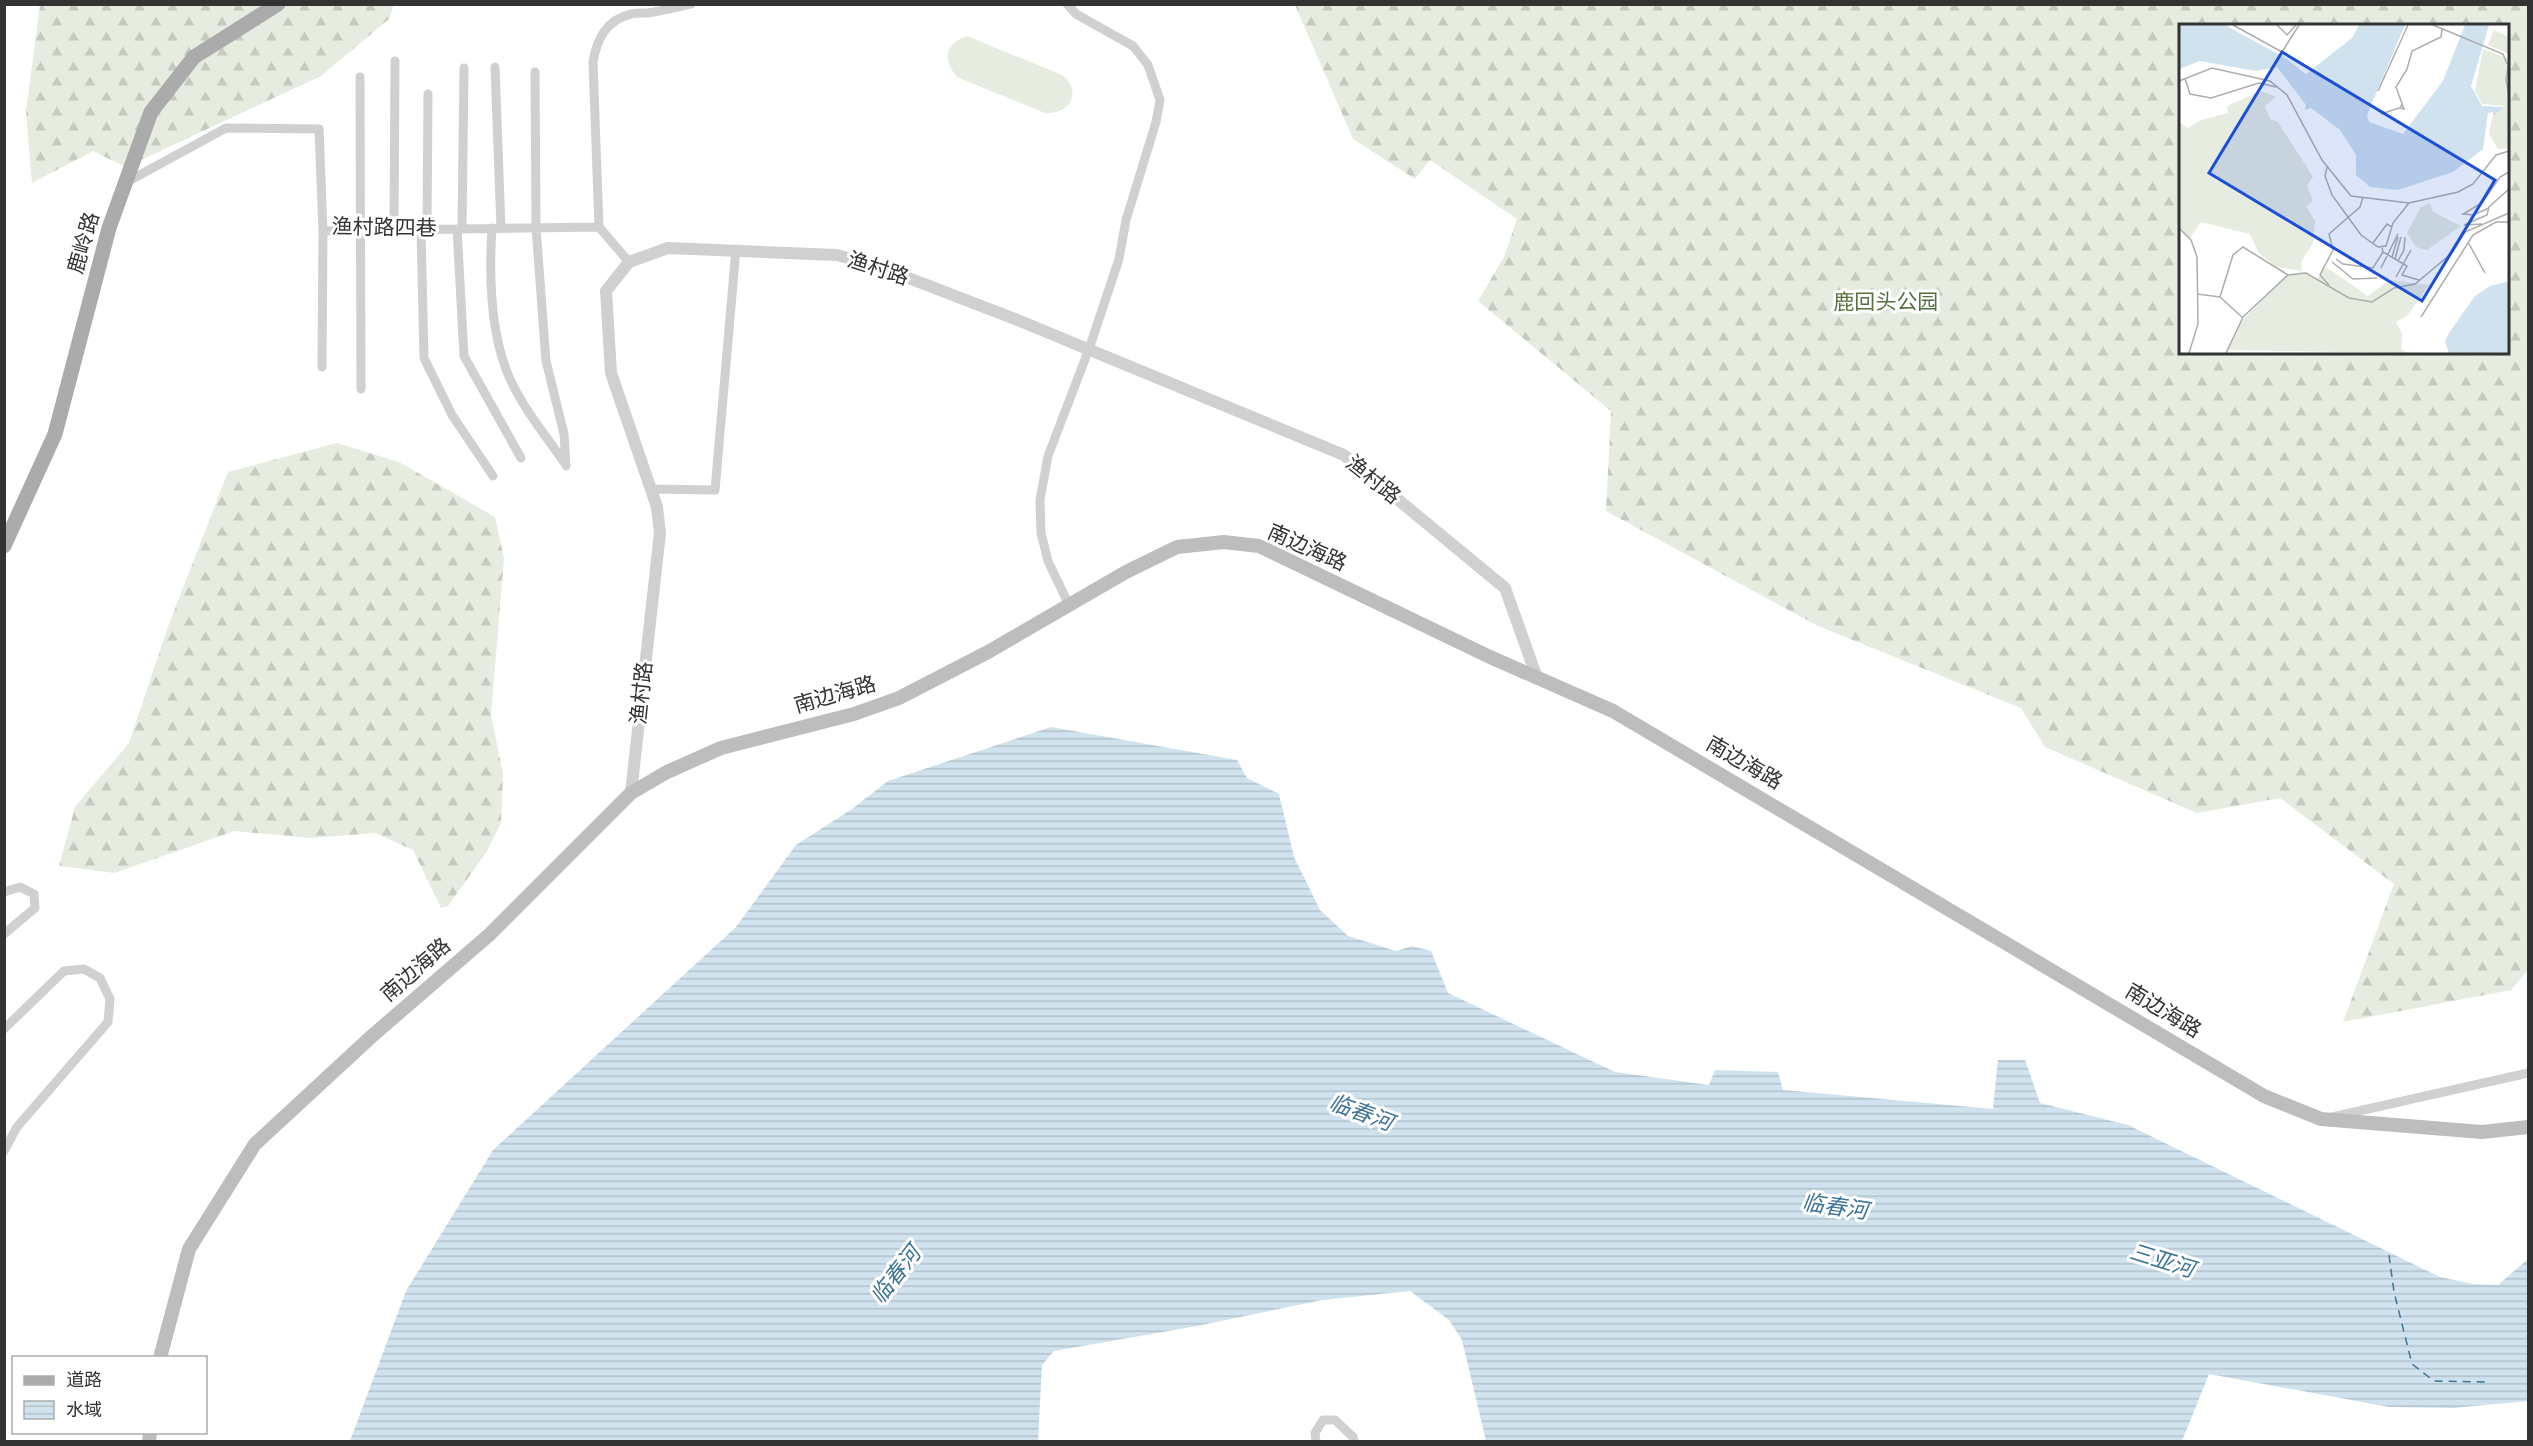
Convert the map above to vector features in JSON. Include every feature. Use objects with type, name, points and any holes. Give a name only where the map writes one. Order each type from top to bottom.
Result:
[{"type":"main road","name":"鹿岭路","points":[[4,546],[55,434],[109,228],[123,184],[151,112],[194,57],[278,4]]},
{"type":"main road","name":"南边海路","points":[[161,1356],[189,1249],[255,1144],[372,1036],[489,935],[631,793],[667,772],[722,748],[854,714],[898,698],[987,652],[1126,572],[1177,547],[1224,542],[1259,546],[1490,657],[1536,675],[1613,711],[2264,1096],[2321,1119],[2482,1132],[2529,1127]]},
{"type":"street","points":[[629,261],[599,227],[593,62],[597,41],[602,31],[620,18],[691,4]]},
{"type":"street","points":[[1067,4],[1076,14],[1133,45],[1148,65],[1160,100],[1156,122],[1126,220],[1119,259],[1089,350],[1048,456],[1040,500],[1041,533],[1048,561],[1069,605]]},
{"type":"street","points":[[394,61],[394,230]]},
{"type":"street","points":[[495,67],[497,228],[489,278],[500,347],[510,379],[566,466],[564,434],[546,361],[536,228],[535,72]]},
{"type":"street","points":[[464,68],[460,229],[464,356],[521,458]]},
{"type":"street","points":[[360,76],[359,231],[362,389]]},
{"type":"street","points":[[428,94],[424,230],[424,358],[452,415],[493,476]]},
{"type":"street","name":"渔村路四巷","points":[[123,184],[226,128],[319,129],[323,231],[599,227]]},
{"type":"street","points":[[322,367],[323,231]]},
{"type":"street","name":"渔村路","points":[[631,793],[660,533],[657,507],[611,373],[606,291],[629,261],[668,248],[736,249],[837,255],[880,267],[1344,455],[1505,588],[1536,675]]},
{"type":"street","points":[[651,489],[715,490],[736,249]]},
{"type":"street","points":[[4,892],[20,887],[33,894],[35,908],[4,934]]},
{"type":"street","points":[[4,1029],[64,972],[84,969],[100,978],[110,999],[108,1022],[17,1127],[4,1151]]},
{"type":"street","points":[[2321,1119],[2529,1073]]},
{"type":"street","points":[[1316,1442],[1315,1433],[1323,1420],[1335,1420],[1353,1437],[1354,1442]]},
{"type":"green space","points":[[40,5],[394,5],[389,19],[321,76],[126,167],[93,151],[32,183],[26,111]]},
{"type":"green space","name":"鹿回头公园","points":[[1295,5],[2528,5],[2528,970],[2511,990],[2343,1022],[2394,884],[2280,798],[2197,813],[2045,747],[2021,708],[1818,626],[1606,511],[1611,411],[1478,301],[1504,257],[1517,219],[1430,160],[1415,179],[1353,139]]},
{"type":"green space","points":[[967,36],[1062,75],[1072,88],[1071,101],[1061,110],[1045,113],[957,77],[949,64],[948,53],[954,43]]},
{"type":"green space","points":[[337,443],[399,462],[495,517],[504,558],[491,715],[503,774],[501,823],[487,851],[448,906],[441,908],[413,850],[375,833],[310,838],[234,831],[115,873],[59,866],[75,807],[129,743],[169,624],[228,472]]},
{"type":"water","points":[[1051,727],[1237,760],[1247,778],[1279,794],[1294,857],[1320,910],[1348,936],[1396,951],[1412,946],[1431,951],[1448,993],[1615,1072],[1709,1085],[1715,1070],[1778,1072],[1783,1090],[1993,1109],[1998,1060],[2025,1060],[2040,1103],[2128,1125],[2440,1277],[2473,1284],[2498,1285],[2528,1259],[2528,1401],[2453,1408],[2389,1407],[2209,1374],[2182,1441],[1486,1441],[1462,1340],[1449,1320],[1410,1291],[1322,1300],[1197,1326],[1054,1351],[1042,1365],[1038,1441],[350,1441],[406,1291],[493,1150],[736,927],[796,845],[852,809],[888,781]]},
{"type":"ferry route","points":[[2389,1255],[2394,1292],[2412,1364],[2434,1381],[2490,1382]]},
{"type":"water label","name":"临春河","points":[[1361,1113]]},
{"type":"water label","name":"临春河","points":[[1835,1207]]},
{"type":"water label","name":"三亚河","points":[[2162,1261]]},
{"type":"water label","name":"临春河","points":[[896,1275]]}]
